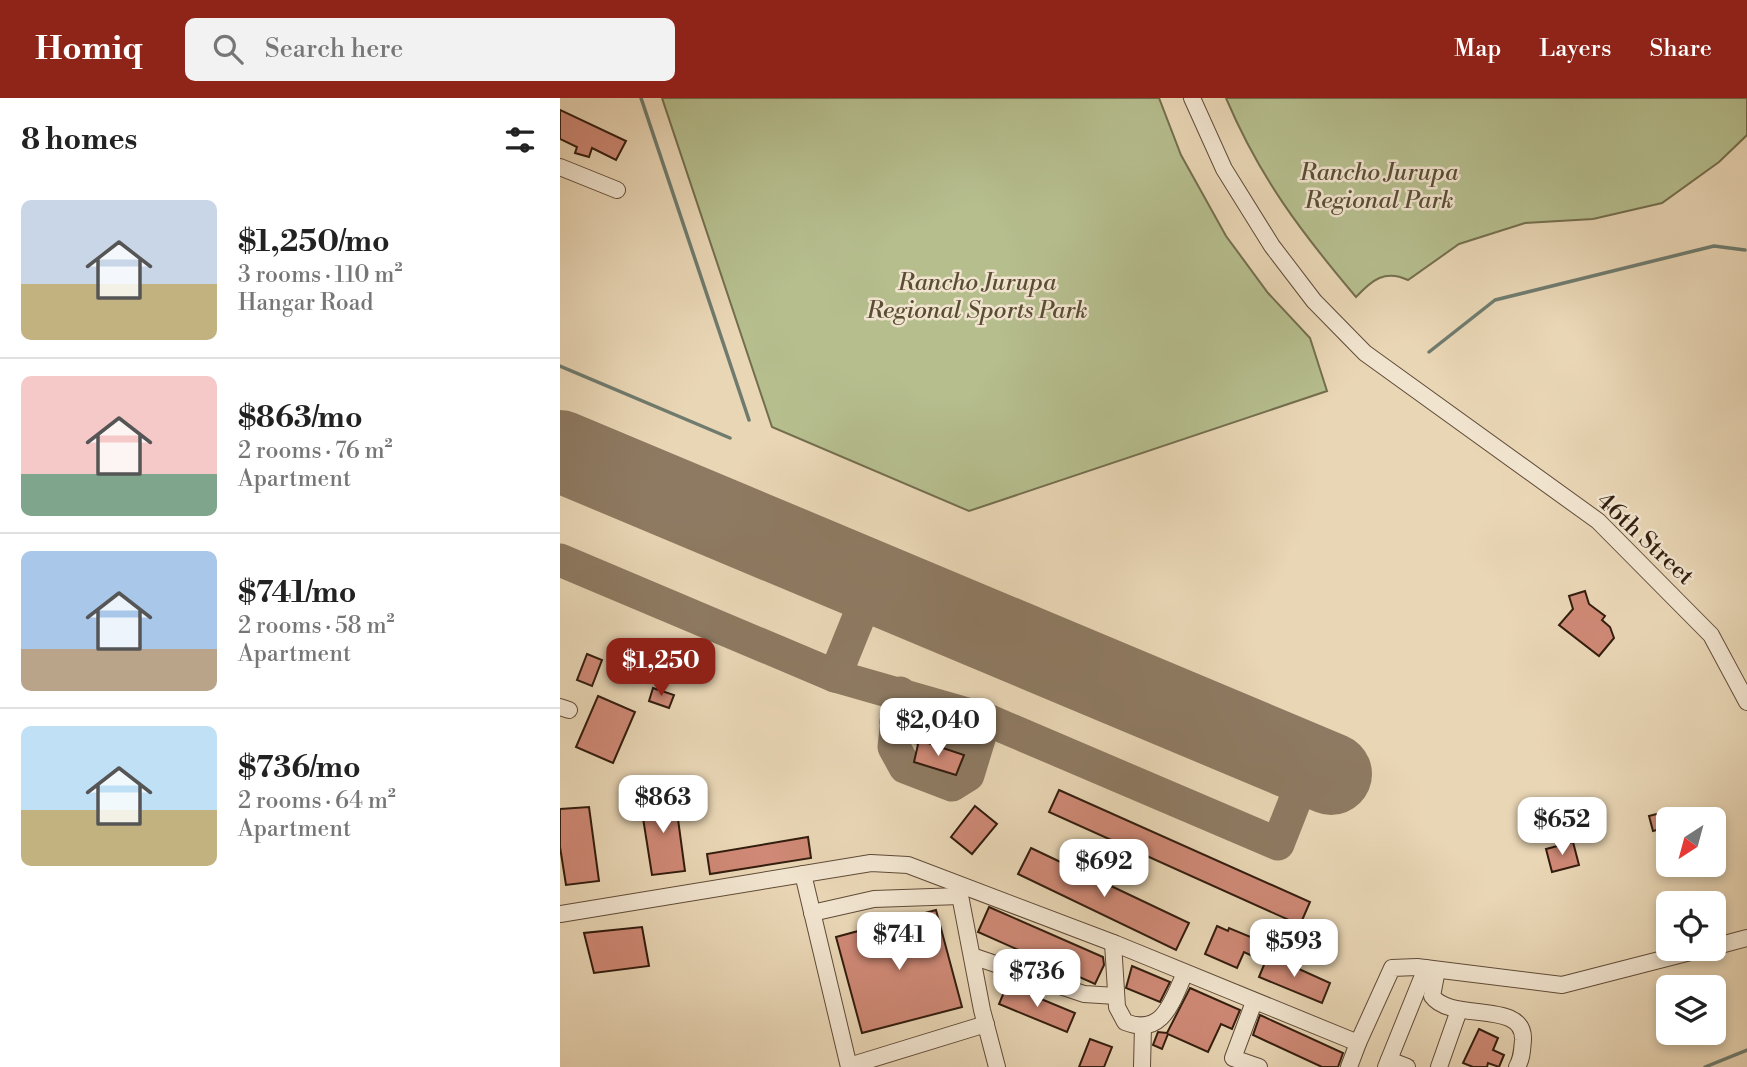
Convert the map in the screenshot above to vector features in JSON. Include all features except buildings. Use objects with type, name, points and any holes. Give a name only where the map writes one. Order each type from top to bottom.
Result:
[{"type":"street","name":"46th Street","points":[[1192,98],[1224,169],[1272,246],[1314,301],[1365,353],[1598,521],[1711,635],[1745,695]]},
{"type":"street","points":[[560,167],[617,190]]},
{"type":"street","points":[[560,914],[871,863],[908,864],[959,890],[1113,943],[1358,1043]]},
{"type":"street","points":[[803,874],[849,1067],[986,1024]]},
{"type":"street","points":[[812,913],[874,899],[959,890]]},
{"type":"street","points":[[959,890],[986,1024],[998,1067]]},
{"type":"street","points":[[1726,944],[1747,938]]},
{"type":"street","points":[[1113,943],[1116,996],[1119,1015],[1125,1022],[1143,1026],[1160,1018],[1169,1008],[1185,973]]},
{"type":"street","points":[[972,956],[1084,994],[1116,996]]},
{"type":"street","points":[[1349,1067],[1392,968],[1431,969],[1562,985],[1656,961]]},
{"type":"street","points":[[1431,969],[1432,996],[1437,1004],[1458,1013],[1475,1010],[1503,1016],[1518,1024],[1523,1035],[1522,1058],[1517,1067]]},
{"type":"street","points":[[1407,1067],[1387,1063],[1431,969]]},
{"type":"street","points":[[1254,1002],[1227,1062],[1259,1067]]},
{"type":"street","points":[[1439,1067],[1458,1013]]},
{"type":"street","points":[[1142,1067],[1143,1026]]},
{"type":"green space","name":"Rancho Jurupa Regional Sports Park","points":[[662,98],[1159,98],[1181,155],[1226,236],[1268,293],[1310,338],[1327,391],[969,511],[772,427]]},
{"type":"green space","name":"Rancho Jurupa Regional Park","points":[[1226,98],[1747,98],[1747,135],[1719,162],[1662,203],[1593,219],[1525,223],[1459,244],[1408,280],[1392,276],[1379,278],[1356,297],[1283,203],[1253,154]]},
{"type":"waterway","points":[[641,98],[749,420]]},
{"type":"waterway","points":[[1429,352],[1495,300],[1714,246],[1745,250]]},
{"type":"waterway","points":[[560,366],[730,438]]},
{"type":"waterway","points":[[1705,1067],[1747,1050]]},
{"type":"taxiway","points":[[560,560],[835,676],[985,719],[1278,844],[1309,765]]},
{"type":"taxiway","points":[[835,676],[873,582]]},
{"type":"taxiway","points":[[900,693],[894,747],[905,767],[952,785],[968,775],[985,719]]},
{"type":"taxiway","points":[[896,722],[977,744]]},
{"type":"runway","points":[[560,451],[1331,774]]}]
